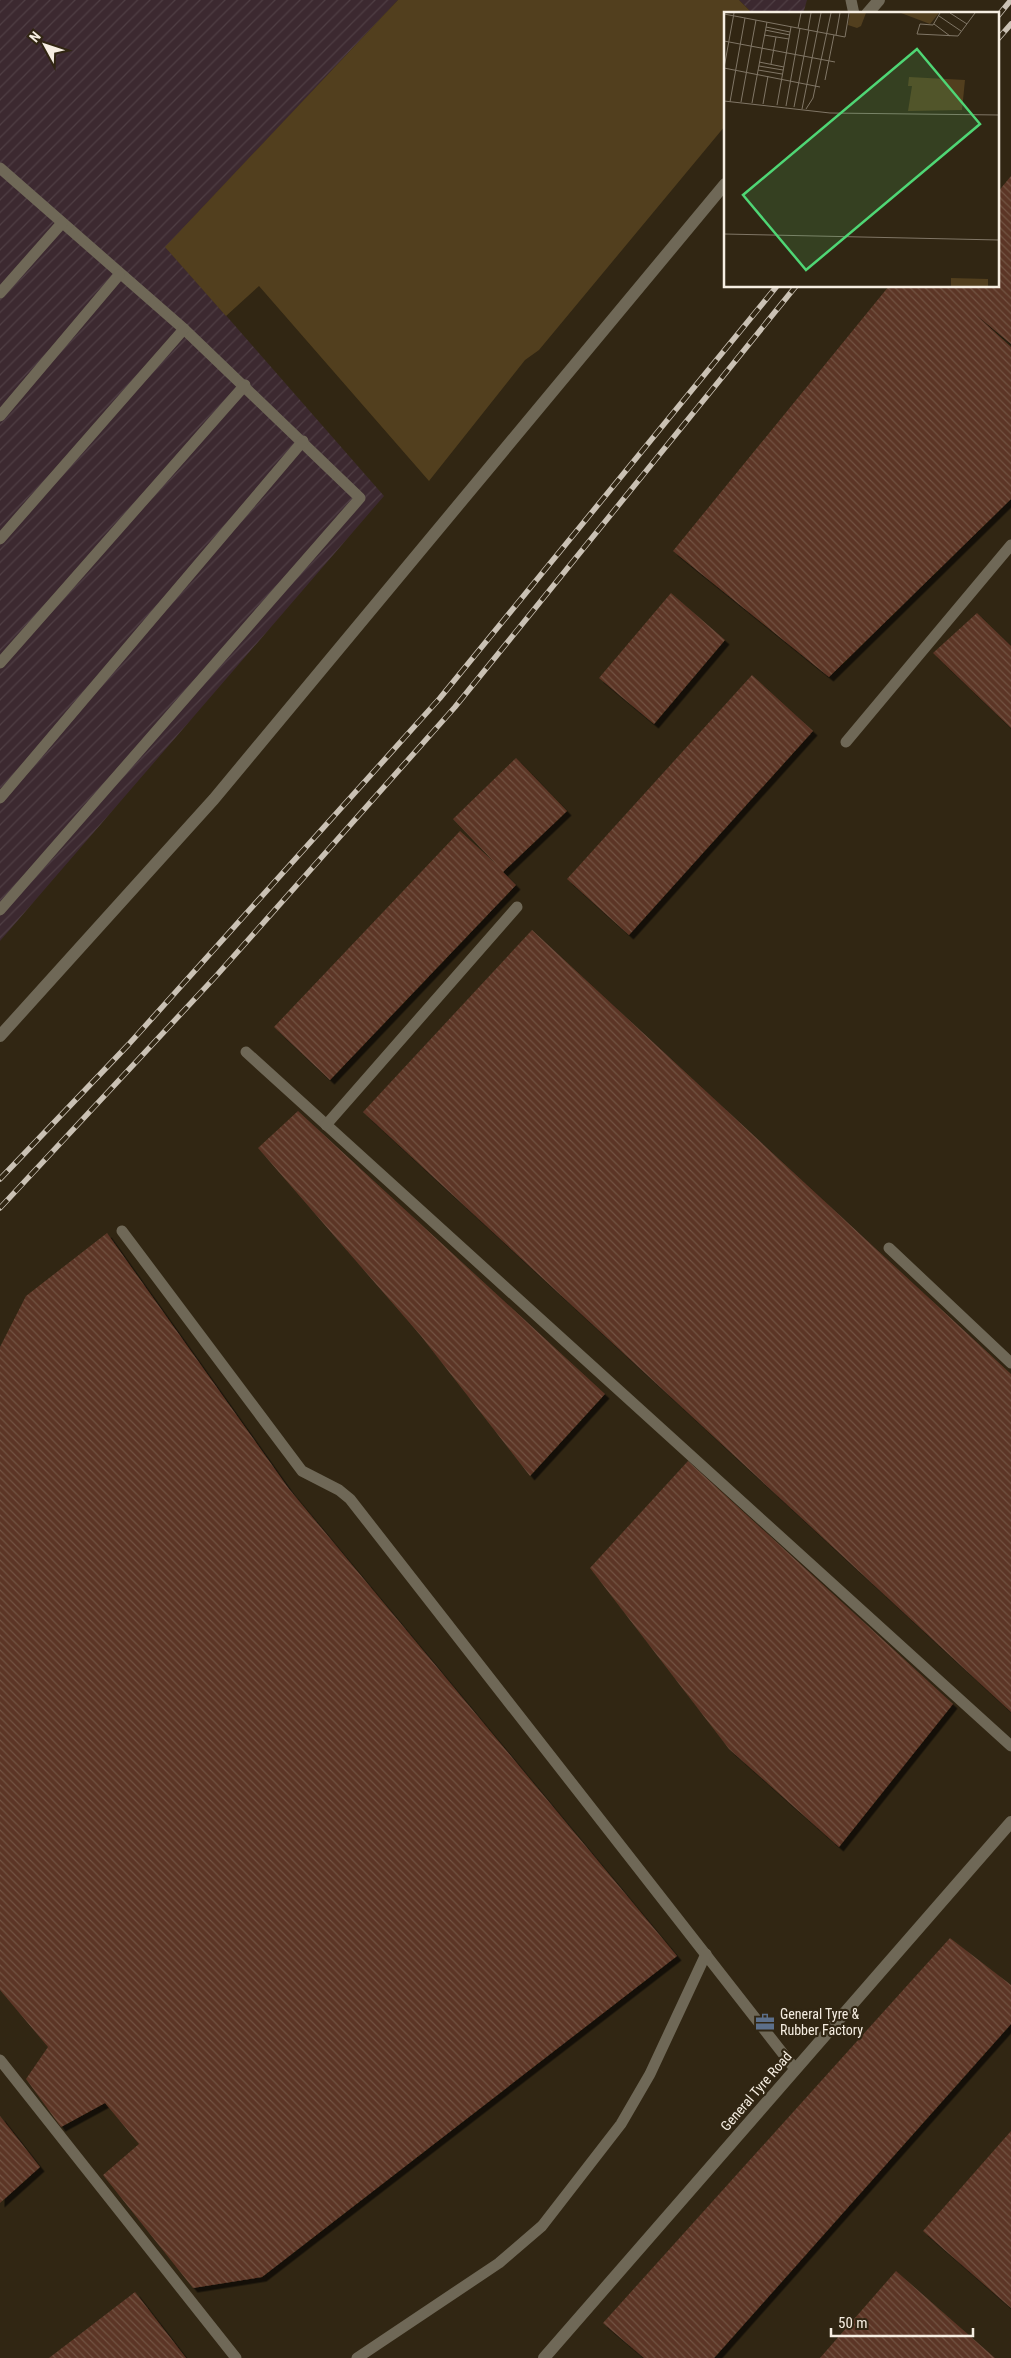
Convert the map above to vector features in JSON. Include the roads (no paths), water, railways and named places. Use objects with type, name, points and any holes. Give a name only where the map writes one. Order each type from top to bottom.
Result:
[{"type":"street","points":[[868,12],[879,0]]},
{"type":"street","points":[[0,1036],[214,799],[724,185]]},
{"type":"street","name":"General Tyre Road","points":[[544,2358],[1011,1822]]},
{"type":"lane","points":[[0,168],[245,385],[360,498],[0,910]]},
{"type":"lane","points":[[0,293],[62,223]]},
{"type":"lane","points":[[0,416],[120,275]]},
{"type":"lane","points":[[0,539],[184,330]]},
{"type":"lane","points":[[0,663],[245,385]]},
{"type":"lane","points":[[0,798],[303,441]]},
{"type":"lane","points":[[846,742],[1011,546]]},
{"type":"lane","points":[[326,1125],[517,907]]},
{"type":"lane","points":[[246,1052],[1011,1746]]},
{"type":"lane","points":[[122,1231],[289,1456],[302,1472],[340,1490],[350,1498],[795,2069]]},
{"type":"lane","points":[[889,1248],[1011,1363]]},
{"type":"lane","points":[[358,2358],[499,2263],[542,2226],[621,2124],[650,2074],[706,1954]]},
{"type":"lane","points":[[0,2060],[236,2358]]},
{"type":"railway","points":[[998,16],[1011,0]]},
{"type":"railway","points":[[998,39],[1011,24]]},
{"type":"railway","points":[[0,1179],[129,1044],[440,698],[775,288]]},
{"type":"railway","points":[[0,1208],[217,975],[455,707],[794,288]]},
{"type":"place","name":"General Tyre & Rubber Factory","points":[[765,2022]]}]
